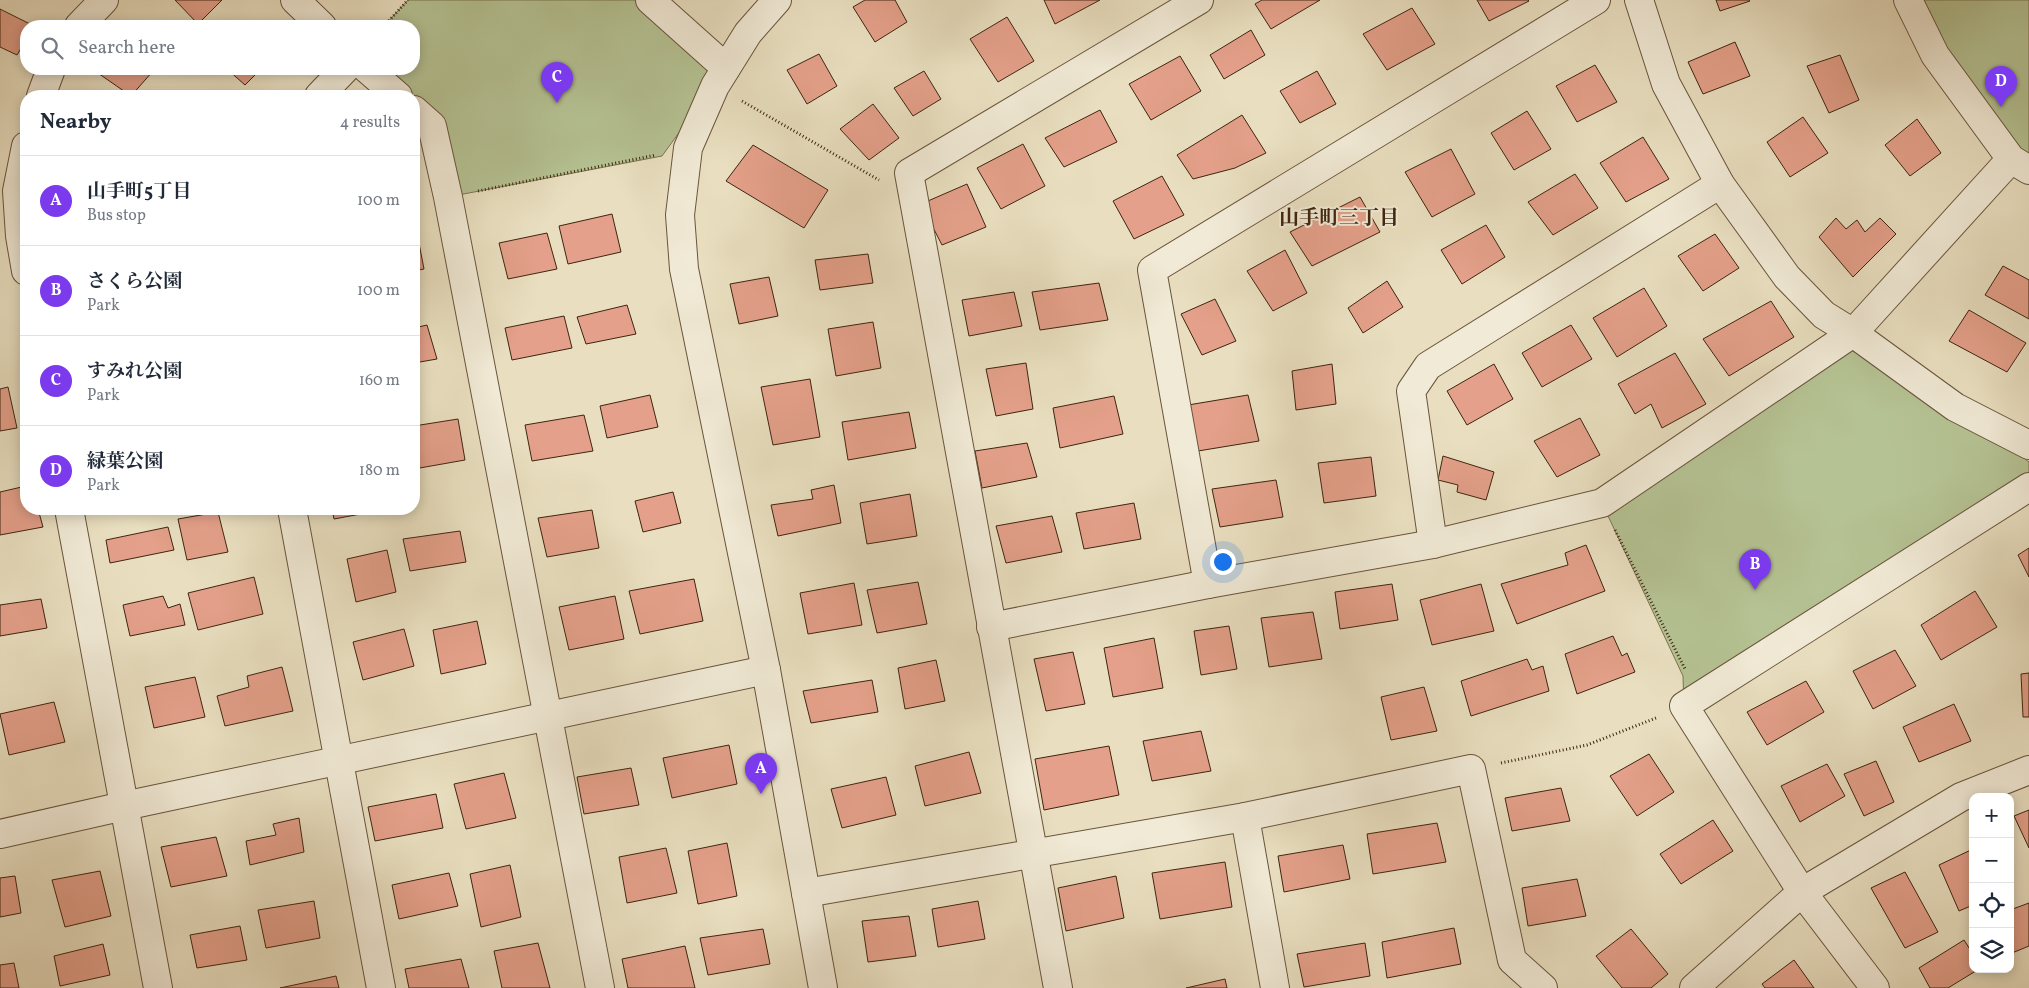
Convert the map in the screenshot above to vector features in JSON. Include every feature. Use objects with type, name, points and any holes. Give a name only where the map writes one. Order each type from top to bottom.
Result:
[{"type":"street","points":[[85,20],[104,0]]},
{"type":"street","points":[[295,0],[316,20]]},
{"type":"street","points":[[650,0],[720,77]]},
{"type":"street","points":[[777,0],[748,33],[720,77],[688,148],[680,215],[684,269],[766,670],[823,988]]},
{"type":"street","points":[[1058,988],[909,173],[1199,0]]},
{"type":"street","points":[[1208,584],[1152,270],[1596,0]]},
{"type":"street","points":[[1639,0],[1666,84],[1720,184],[1786,276],[1824,315],[1853,333],[1955,407],[2029,445]]},
{"type":"street","points":[[991,627],[1208,584],[1433,544],[1602,504],[1853,333],[2020,164],[1935,55],[1908,0]]},
{"type":"street","points":[[43,90],[49,75]]},
{"type":"street","points":[[325,90],[339,75]]},
{"type":"street","points":[[374,75],[391,90]]},
{"type":"street","points":[[420,115],[432,126],[448,197],[600,988]]},
{"type":"street","points":[[20,176],[17,191],[20,236]]},
{"type":"street","points":[[1433,544],[1411,391],[1428,366],[1720,184]]},
{"type":"street","points":[[1875,988],[1802,892],[1692,701],[2029,487]]},
{"type":"street","points":[[71,515],[158,988]]},
{"type":"street","points":[[293,515],[381,988]]},
{"type":"street","points":[[0,834],[766,670]]},
{"type":"street","points":[[806,894],[1245,817],[1472,769],[1512,960],[1543,988]]},
{"type":"street","points":[[1694,988],[1802,892],[1961,797],[2029,770]]},
{"type":"street","points":[[1245,817],[1275,988]]},
{"type":"path","points":[[390,20],[408,0]]},
{"type":"path","points":[[720,77],[914,200]]},
{"type":"path","points":[[448,197],[688,148]]},
{"type":"path","points":[[1472,769],[1587,745],[1692,701],[1602,504]]},
{"type":"green space","points":[[408,0],[650,0],[726,68],[662,156],[448,197],[420,125],[420,90],[391,90],[374,75],[420,75],[420,20],[390,20]]},
{"type":"green space","points":[[1908,0],[2029,0],[2029,170]]},
{"type":"green space","points":[[1853,333],[2029,462],[2029,487],[1684,706],[1683,676],[1602,503]]},
{"type":"building","points":[[175,0],[222,0],[202,20],[194,20]]},
{"type":"building","points":[[865,0],[895,0],[907,22],[875,42],[853,7]]},
{"type":"building","points":[[1044,0],[1100,0],[1055,24]]},
{"type":"building","points":[[1262,0],[1320,0],[1271,29],[1255,4]]},
{"type":"building","points":[[1477,0],[1528,0],[1529,1],[1489,21]]},
{"type":"building","points":[[1716,0],[1749,0],[1750,1],[1720,11]]},
{"type":"building","points":[[1412,8],[1435,44],[1387,70],[1363,34]]},
{"type":"building","points":[[0,9],[22,20],[20,20],[20,50],[17,55],[0,47]]},
{"type":"building","points":[[1007,17],[1034,61],[998,82],[970,39]]},
{"type":"building","points":[[1251,30],[1265,55],[1224,79],[1210,55]]},
{"type":"building","points":[[1735,42],[1750,76],[1703,94],[1688,62]]},
{"type":"building","points":[[819,54],[837,86],[807,104],[787,70]]},
{"type":"building","points":[[1840,55],[1859,100],[1829,113],[1807,66]]},
{"type":"building","points":[[1180,56],[1201,91],[1151,120],[1129,84]]},
{"type":"building","points":[[1595,65],[1617,102],[1577,122],[1556,86]]},
{"type":"building","points":[[924,71],[941,99],[913,116],[894,88]]},
{"type":"building","points":[[1317,71],[1336,104],[1300,123],[1280,91]]},
{"type":"building","points":[[101,75],[149,75],[136,90],[122,90]]},
{"type":"building","points":[[234,75],[255,75],[245,85]]},
{"type":"building","points":[[873,104],[899,138],[869,160],[840,129]]},
{"type":"building","points":[[1100,110],[1117,142],[1064,167],[1045,138]]},
{"type":"building","points":[[1527,111],[1551,149],[1514,170],[1491,133]]},
{"type":"building","points":[[1242,115],[1266,153],[1235,168],[1193,179],[1177,155]]},
{"type":"building","points":[[1803,117],[1828,153],[1790,177],[1767,142]]},
{"type":"building","points":[[1917,119],[1941,153],[1910,176],[1885,145]]},
{"type":"building","points":[[1643,137],[1669,179],[1626,202],[1600,163]]},
{"type":"building","points":[[1023,144],[1045,186],[1001,209],[977,168]]},
{"type":"building","points":[[753,145],[828,190],[804,228],[726,181]]},
{"type":"building","points":[[1451,149],[1475,194],[1432,217],[1405,172]]},
{"type":"building","points":[[1575,174],[1598,208],[1553,235],[1528,202]]},
{"type":"building","points":[[1162,176],[1184,215],[1134,239],[1113,201]]},
{"type":"building","points":[[967,184],[986,227],[942,245],[921,204]]},
{"type":"building","points":[[1360,197],[1380,232],[1312,266],[1290,232]]},
{"type":"building","points":[[612,214],[621,252],[568,264],[559,226]]},
{"type":"building","points":[[1836,218],[1846,229],[1857,220],[1865,232],[1880,218],[1896,234],[1853,277],[1819,237]]},
{"type":"building","points":[[1486,225],[1505,257],[1462,284],[1441,250]]},
{"type":"building","points":[[547,233],[557,269],[508,279],[499,243]]},
{"type":"building","points":[[1715,234],[1739,268],[1703,291],[1678,256]]},
{"type":"building","points":[[420,248],[424,269],[420,270]]},
{"type":"building","points":[[1285,250],[1307,293],[1273,311],[1247,271]]},
{"type":"building","points":[[868,254],[873,283],[820,290],[815,260]]},
{"type":"building","points":[[2003,266],[2029,280],[2029,319],[1985,295]]},
{"type":"building","points":[[769,277],[778,316],[739,324],[730,284]]},
{"type":"building","points":[[1387,281],[1403,307],[1363,333],[1348,308]]},
{"type":"building","points":[[1099,283],[1108,320],[1040,330],[1032,292]]},
{"type":"building","points":[[1644,288],[1667,326],[1617,357],[1593,318]]},
{"type":"building","points":[[1014,292],[1022,326],[969,336],[962,300]]},
{"type":"building","points":[[1215,299],[1236,341],[1202,355],[1181,314]]},
{"type":"building","points":[[1771,301],[1794,337],[1729,376],[1703,339]]},
{"type":"building","points":[[627,305],[636,334],[586,344],[577,317]]},
{"type":"building","points":[[1969,310],[2026,343],[2007,372],[1949,341]]},
{"type":"building","points":[[564,316],[572,348],[512,360],[505,328]]},
{"type":"building","points":[[873,322],[881,368],[836,376],[828,329]]},
{"type":"building","points":[[427,325],[437,359],[420,362],[420,327]]},
{"type":"building","points":[[1571,325],[1592,359],[1542,387],[1522,353]]},
{"type":"building","points":[[1675,353],[1706,404],[1662,428],[1651,404],[1635,414],[1618,384]]},
{"type":"building","points":[[1026,363],[1033,409],[996,416],[986,369]]},
{"type":"building","points":[[1332,364],[1336,404],[1296,410],[1292,371]]},
{"type":"building","points":[[1494,364],[1513,399],[1467,425],[1447,391]]},
{"type":"building","points":[[810,379],[820,437],[773,445],[761,387]]},
{"type":"building","points":[[8,387],[17,428],[0,431],[0,389]]},
{"type":"building","points":[[650,395],[658,427],[607,438],[600,406]]},
{"type":"building","points":[[1248,395],[1259,441],[1198,451],[1188,405]]},
{"type":"building","points":[[1114,396],[1123,434],[1060,448],[1053,408]]},
{"type":"building","points":[[909,412],[916,448],[848,460],[842,422]]},
{"type":"building","points":[[584,415],[593,451],[532,461],[525,425]]},
{"type":"building","points":[[1580,418],[1600,455],[1557,477],[1534,441]]},
{"type":"building","points":[[458,419],[465,460],[420,468],[420,425]]},
{"type":"building","points":[[1027,443],[1037,477],[982,488],[975,451]]},
{"type":"building","points":[[1443,456],[1494,472],[1486,500],[1457,492],[1458,485],[1438,480]]},
{"type":"building","points":[[1371,457],[1376,496],[1324,503],[1318,463]]},
{"type":"building","points":[[1276,480],[1283,517],[1220,527],[1212,489]]},
{"type":"building","points":[[834,485],[841,523],[778,536],[771,505],[813,499],[811,490]]},
{"type":"building","points":[[20,487],[20,515],[40,515],[43,527],[0,535],[0,492]]},
{"type":"building","points":[[673,492],[681,523],[643,532],[635,501]]},
{"type":"building","points":[[910,494],[917,536],[867,544],[860,503]]},
{"type":"building","points":[[1134,503],[1141,539],[1084,549],[1076,513]]},
{"type":"building","points":[[592,510],[599,548],[547,557],[538,518]]},
{"type":"building","points":[[201,515],[219,515],[228,552],[187,560],[178,519]]},
{"type":"building","points":[[333,515],[355,515],[334,519]]},
{"type":"building","points":[[1052,516],[1062,552],[1006,563],[996,526]]},
{"type":"building","points":[[168,527],[174,550],[110,563],[106,540]]},
{"type":"building","points":[[460,531],[466,562],[410,571],[403,539]]},
{"type":"building","points":[[1586,545],[1605,591],[1517,624],[1501,584],[1568,565],[1565,553]]},
{"type":"building","points":[[2029,548],[2029,577],[2018,555]]},
{"type":"building","points":[[387,550],[396,592],[356,602],[347,559]]},
{"type":"building","points":[[254,577],[263,614],[198,630],[188,593]]},
{"type":"building","points":[[694,579],[703,621],[640,634],[629,591]]},
{"type":"building","points":[[918,582],[927,624],[877,633],[867,590]]},
{"type":"building","points":[[854,583],[862,625],[808,634],[800,593]]},
{"type":"building","points":[[1392,584],[1398,620],[1340,629],[1335,592]]},
{"type":"building","points":[[1481,584],[1494,631],[1432,645],[1420,600]]},
{"type":"building","points":[[1975,591],[1997,627],[1941,660],[1921,625]]},
{"type":"building","points":[[163,596],[168,608],[180,604],[185,625],[130,636],[123,605]]},
{"type":"building","points":[[615,596],[624,639],[569,650],[559,607]]},
{"type":"building","points":[[41,599],[47,628],[0,636],[0,605]]},
{"type":"building","points":[[1313,612],[1322,659],[1269,667],[1261,618]]},
{"type":"building","points":[[477,621],[486,664],[441,674],[433,630]]},
{"type":"building","points":[[1229,626],[1237,669],[1201,675],[1194,631]]},
{"type":"building","points":[[404,629],[414,666],[363,680],[353,642]]},
{"type":"building","points":[[1613,636],[1622,656],[1627,653],[1635,672],[1577,694],[1565,654]]},
{"type":"building","points":[[1154,638],[1163,688],[1113,697],[1104,648]]},
{"type":"building","points":[[1895,650],[1916,686],[1873,709],[1853,671]]},
{"type":"building","points":[[1073,652],[1085,704],[1046,711],[1034,659]]},
{"type":"building","points":[[1527,659],[1532,670],[1543,666],[1549,691],[1471,716],[1461,681]]},
{"type":"building","points":[[936,660],[945,701],[905,709],[898,668]]},
{"type":"building","points":[[282,667],[293,711],[225,726],[217,696],[249,687],[247,676]]},
{"type":"building","points":[[2029,673],[2029,717],[2023,717],[2021,674]]},
{"type":"building","points":[[195,677],[205,717],[154,728],[145,687]]},
{"type":"building","points":[[872,680],[878,712],[811,723],[803,691]]},
{"type":"building","points":[[1806,681],[1824,712],[1767,745],[1747,712]]},
{"type":"building","points":[[1424,687],[1437,731],[1391,740],[1381,697]]},
{"type":"building","points":[[54,702],[65,742],[9,755],[0,714]]},
{"type":"building","points":[[1954,704],[1971,741],[1919,762],[1903,727]]},
{"type":"building","points":[[1201,731],[1211,771],[1152,781],[1143,741]]},
{"type":"building","points":[[729,745],[737,784],[672,798],[663,758]]},
{"type":"building","points":[[1109,746],[1119,795],[1044,810],[1035,759]]},
{"type":"building","points":[[969,752],[981,793],[925,806],[915,766]]},
{"type":"building","points":[[1649,754],[1674,792],[1637,816],[1610,776]]},
{"type":"building","points":[[1876,761],[1894,802],[1864,816],[1844,774]]},
{"type":"building","points":[[1827,764],[1845,796],[1800,822],[1781,786]]},
{"type":"building","points":[[631,768],[639,805],[584,814],[577,777]]},
{"type":"building","points":[[504,773],[516,818],[466,829],[454,784]]},
{"type":"building","points":[[886,777],[896,815],[842,828],[831,789]]},
{"type":"building","points":[[1561,788],[1570,821],[1512,831],[1505,798]]},
{"type":"building","points":[[436,794],[443,828],[375,841],[368,807]]},
{"type":"building","points":[[2029,810],[2029,848],[2014,816]]},
{"type":"building","points":[[299,818],[304,852],[250,865],[246,841],[276,835],[273,824]]},
{"type":"building","points":[[1713,820],[1733,851],[1681,884],[1660,854]]},
{"type":"building","points":[[1437,823],[1446,862],[1373,874],[1367,834]]},
{"type":"building","points":[[216,837],[227,876],[171,887],[161,847]]},
{"type":"building","points":[[727,843],[737,896],[698,904],[688,851]]},
{"type":"building","points":[[1343,845],[1350,879],[1284,892],[1278,856]]},
{"type":"building","points":[[666,848],[677,893],[627,903],[619,857]]},
{"type":"building","points":[[1969,851],[1969,907],[1959,911],[1939,865]]},
{"type":"building","points":[[1225,862],[1232,907],[1160,919],[1152,873]]},
{"type":"building","points":[[510,865],[521,917],[481,927],[470,874]]},
{"type":"building","points":[[100,871],[111,916],[65,927],[52,880]]},
{"type":"building","points":[[1905,872],[1938,932],[1905,948],[1871,888]]},
{"type":"building","points":[[449,873],[458,906],[399,919],[392,885]]},
{"type":"building","points":[[15,876],[21,913],[0,917],[0,878]]},
{"type":"building","points":[[1116,876],[1124,918],[1066,931],[1058,888]]},
{"type":"building","points":[[1577,879],[1586,916],[1528,926],[1522,888]]},
{"type":"building","points":[[314,901],[320,938],[266,948],[258,910]]},
{"type":"building","points":[[978,901],[985,939],[938,947],[932,909]]},
{"type":"building","points":[[2029,903],[2029,946],[2014,952],[2014,928],[2014,909]]},
{"type":"building","points":[[909,916],[916,956],[868,962],[862,921]]},
{"type":"building","points":[[240,926],[247,960],[197,968],[190,935]]},
{"type":"building","points":[[1454,928],[1461,964],[1387,978],[1382,942]]},
{"type":"building","points":[[763,929],[770,964],[708,975],[700,938]]},
{"type":"building","points":[[1631,929],[1668,974],[1651,988],[1622,988],[1596,956]]},
{"type":"building","points":[[1964,940],[1969,948],[1969,973],[1972,973],[1948,988],[1930,988],[1919,968]]},
{"type":"building","points":[[538,943],[550,988],[502,988],[494,951]]},
{"type":"building","points":[[1365,943],[1370,976],[1304,987],[1297,954]]},
{"type":"building","points":[[103,944],[110,975],[60,986],[54,956]]},
{"type":"building","points":[[685,946],[695,988],[628,988],[622,959]]},
{"type":"building","points":[[461,959],[469,988],[409,988],[405,969]]},
{"type":"building","points":[[1794,960],[1814,988],[1765,988],[1762,984]]},
{"type":"building","points":[[14,963],[19,988],[0,988],[0,965]]},
{"type":"building","points":[[336,976],[339,988],[280,988]]},
{"type":"building","points":[[1225,979],[1227,988],[1186,988]]},
{"type":"place","name":"すみれ公園","points":[[557,103]]},
{"type":"place","name":"緑葉公園","points":[[2001,107]]},
{"type":"place","name":"さくら公園","points":[[1755,590]]},
{"type":"place","name":"山手町5丁目","points":[[761,794]]},
{"type":"district","name":"山手町三丁目","points":[[1339,219]]}]
